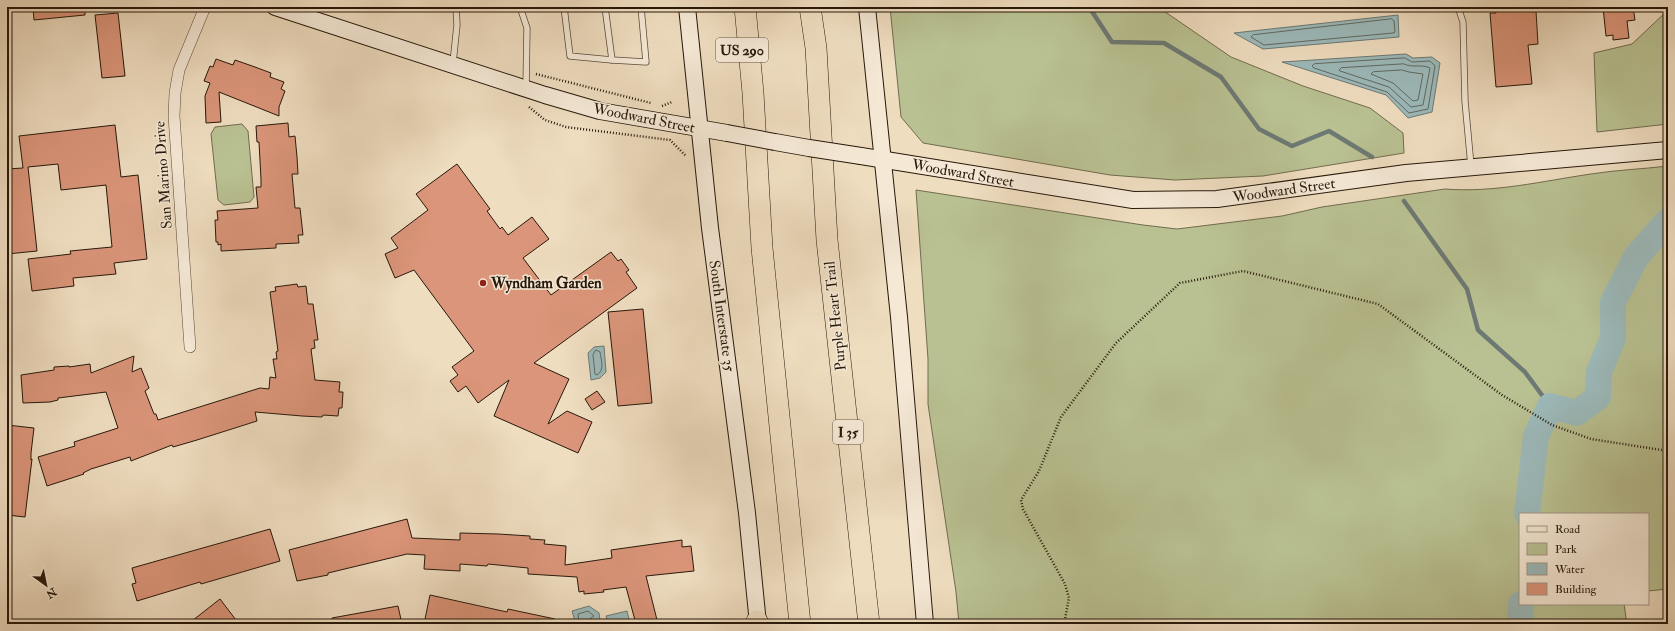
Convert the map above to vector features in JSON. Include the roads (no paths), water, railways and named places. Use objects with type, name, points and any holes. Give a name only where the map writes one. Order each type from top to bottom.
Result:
[{"type":"highway","name":"US 290","points":[[732,7],[753,93]]},
{"type":"highway","points":[[745,7],[753,93],[762,248],[800,624]]},
{"type":"highway","name":"Purple Heart Trail","points":[[810,7],[816,48],[827,240],[869,624]]},
{"type":"highway","points":[[816,48],[819,7]]},
{"type":"street","name":"San Marino Drive","points":[[190,346],[174,124],[174,102],[179,70],[205,7]]},
{"type":"street","name":"Woodward Street","points":[[275,7],[526,89],[600,110],[861,156],[1133,200],[1217,199],[1406,173],[1668,150]]},
{"type":"street","name":"South Interstate 35","points":[[687,7],[699,128],[747,513],[758,623]]},
{"type":"street","points":[[866,7],[899,317],[925,624]]},
{"type":"lane","points":[[453,65],[457,25],[456,7]]},
{"type":"lane","points":[[520,7],[527,28],[526,89]]},
{"type":"lane","points":[[564,7],[570,56],[646,62],[640,7]]},
{"type":"lane","points":[[605,7],[612,60]]},
{"type":"lane","points":[[1458,7],[1463,22],[1466,102],[1471,168]]},
{"type":"water","points":[[1398,15],[1399,37],[1263,49],[1234,33]]},
{"type":"water","points":[[1406,54],[1413,58],[1432,57],[1440,63],[1432,112],[1408,118],[1386,95],[1282,62]]},
{"type":"water","points":[[604,346],[606,372],[600,378],[591,380],[588,353],[594,347]]},
{"type":"water","points":[[589,606],[599,613],[600,620],[585,624],[576,624],[572,611]]},
{"type":"water","points":[[627,611],[630,624],[608,624],[606,616]]},
{"type":"waterway","points":[[1084,7],[1091,10],[1112,42],[1164,43],[1221,77],[1259,129],[1292,146],[1329,131],[1372,157]]},
{"type":"waterway","points":[[1404,201],[1467,289],[1478,330],[1525,372],[1550,406]]},
{"type":"waterway","points":[[1527,513],[1536,436],[1550,406],[1577,413],[1598,397],[1599,372],[1613,338],[1613,302],[1636,257],[1668,221]]},
{"type":"waterway","points":[[1521,605],[1520,617],[1523,624]]},
{"type":"place","name":"Wyndham Garden","points":[[483,283]]}]
